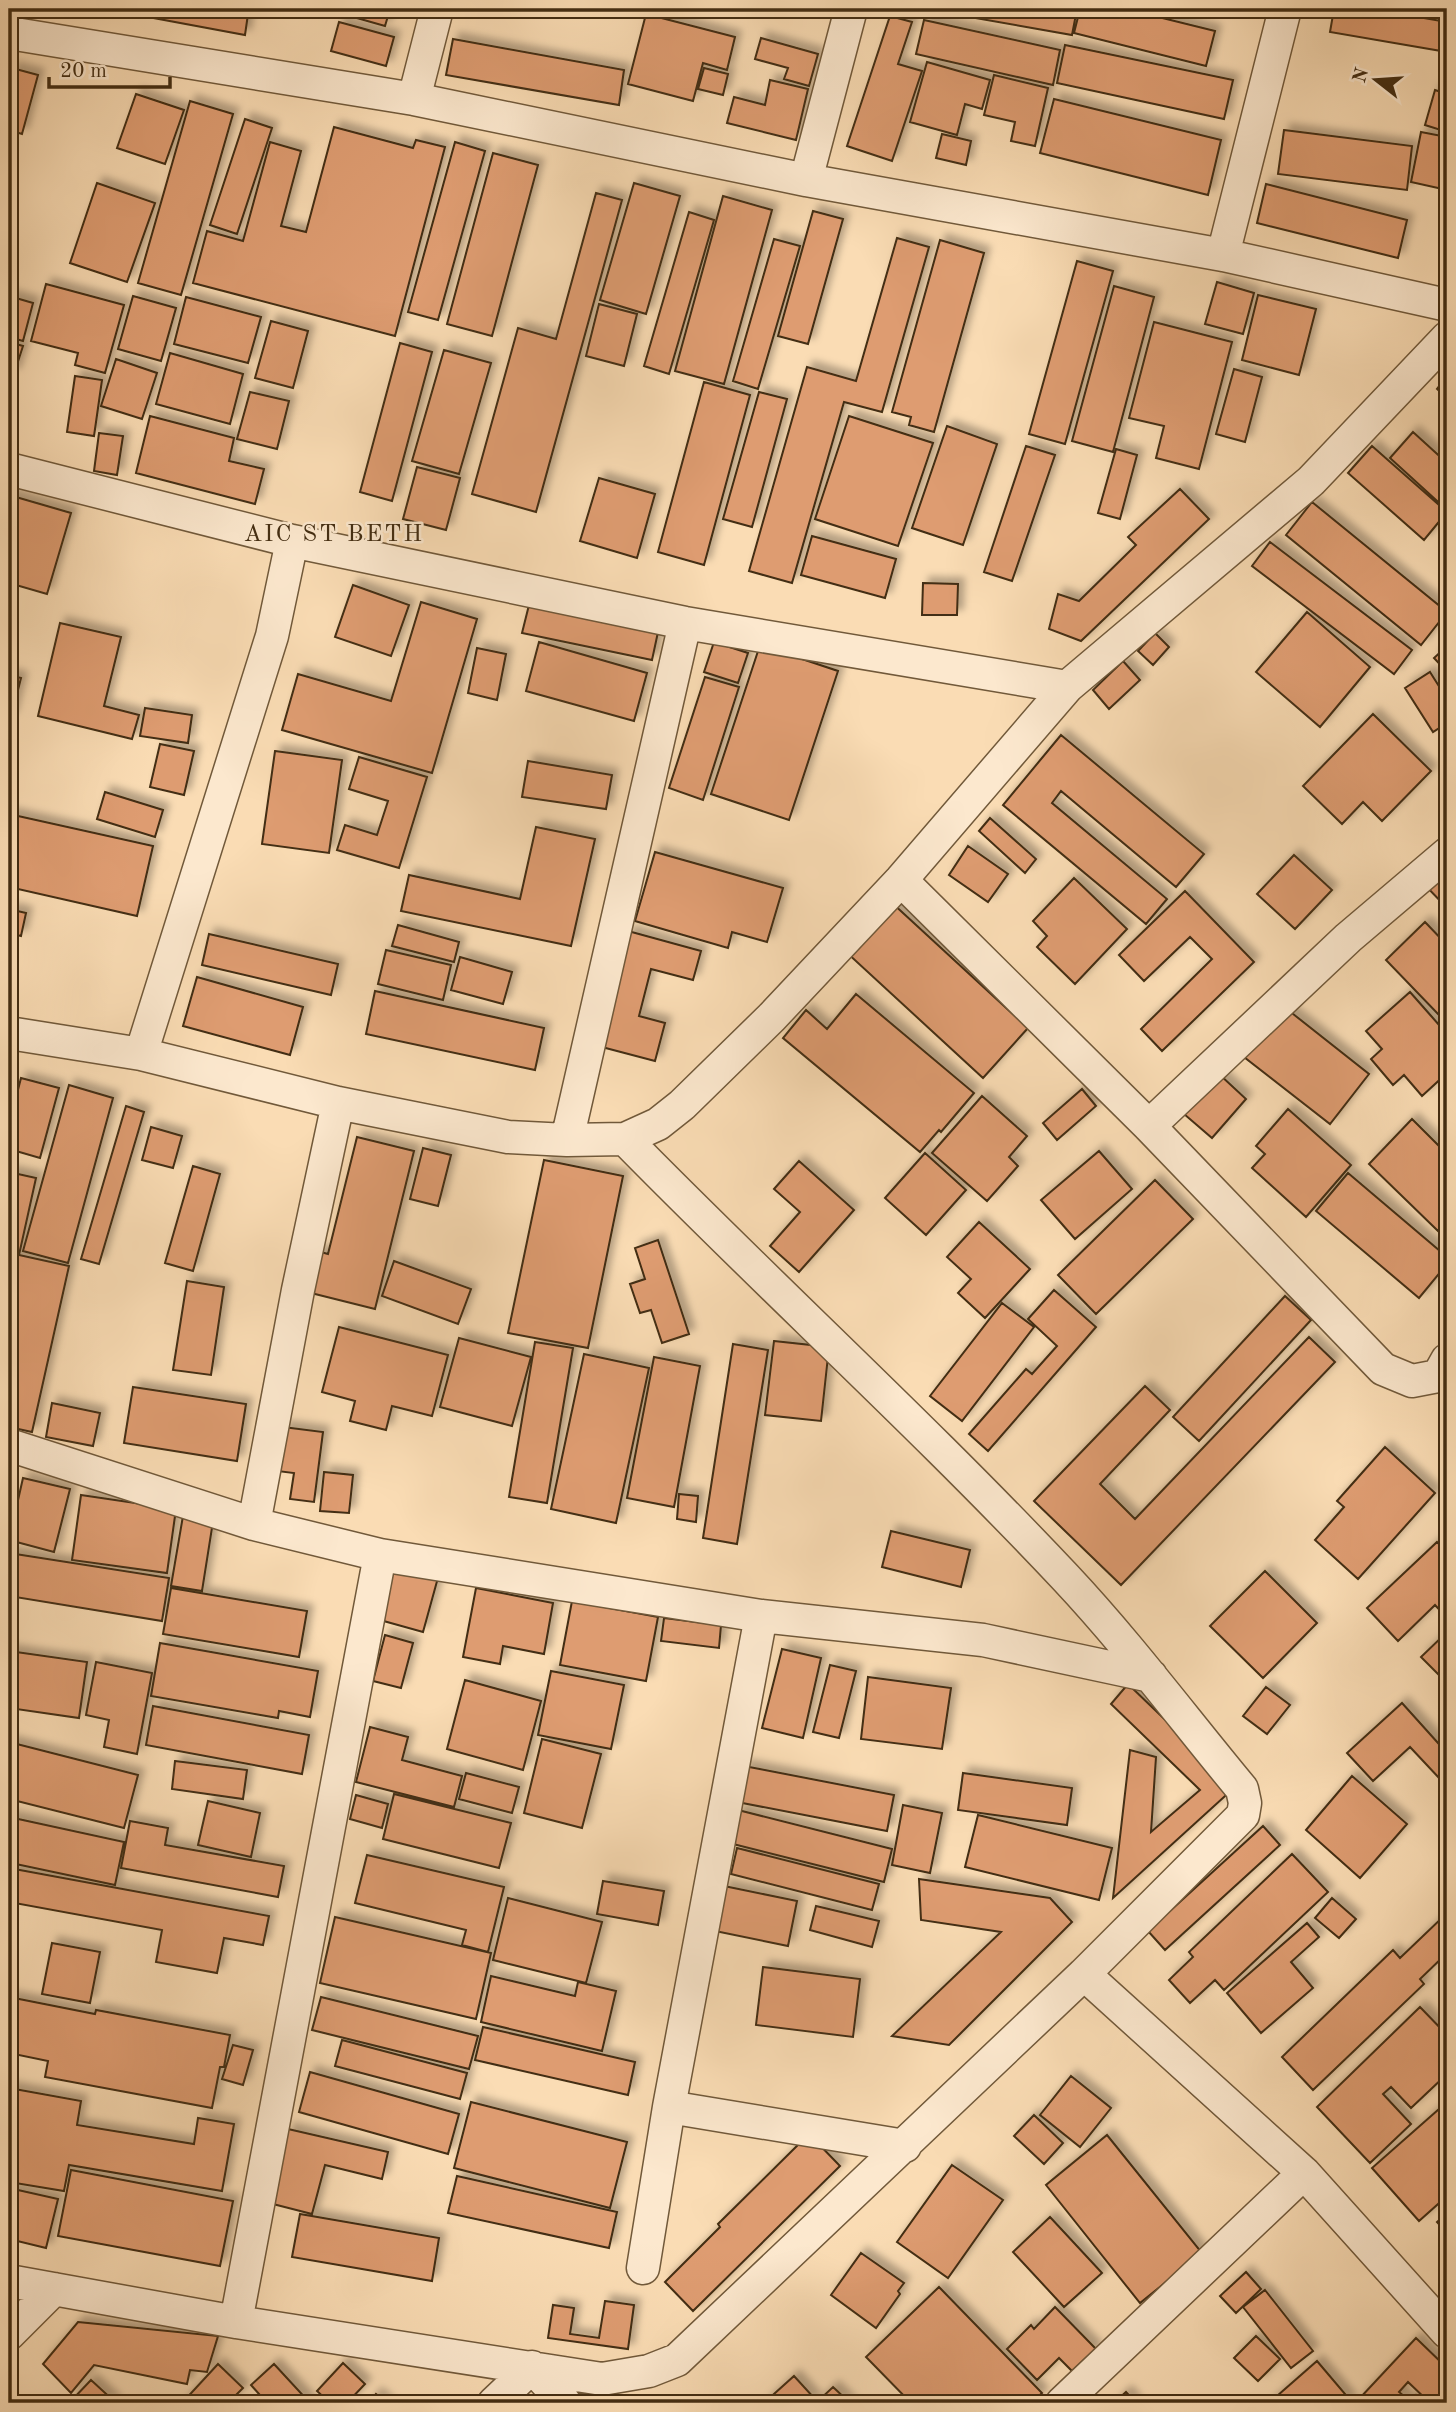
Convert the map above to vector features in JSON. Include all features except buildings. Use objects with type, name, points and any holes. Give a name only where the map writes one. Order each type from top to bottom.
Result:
[{"type":"street","points":[[414,99],[437,9]]},
{"type":"street","points":[[806,180],[851,9]]},
{"type":"street","points":[[1223,255],[1285,9]]},
{"type":"street","points":[[9,33],[414,99],[806,180],[1223,255],[1447,305]]},
{"type":"street","points":[[9,1033],[141,1054],[338,1103],[508,1137],[625,1139],[658,1124],[682,1105],[772,1017],[901,880],[1067,687],[1311,481],[1447,338]]},
{"type":"street","points":[[9,470],[292,541],[685,623],[1067,687]]},
{"type":"street","points":[[141,1054],[272,636],[292,541]]},
{"type":"street","points":[[567,1140],[685,623]]},
{"type":"street","points":[[1149,1126],[1348,938],[1447,853]]},
{"type":"street","points":[[901,880],[1149,1126],[1383,1369],[1412,1381],[1437,1376],[1447,1360]]},
{"type":"street","points":[[254,1524],[298,1290],[338,1103]]},
{"type":"street","points":[[9,2281],[236,2322],[602,2379],[649,2371],[677,2360],[1084,1974],[1243,1815],[1245,1803],[1242,1789],[1151,1675],[1066,1578],[851,1360],[730,1246],[625,1139]]},
{"type":"street","points":[[9,1445],[254,1524],[380,1555],[761,1616],[983,1640],[1151,1675]]},
{"type":"street","points":[[236,2322],[380,1555]]},
{"type":"street","points":[[643,2268],[669,2107],[761,1616]]},
{"type":"street","points":[[1084,1974],[1304,2173],[1447,2332]]},
{"type":"street","points":[[669,2107],[905,2146]]},
{"type":"street","points":[[1062,2403],[1304,2173]]},
{"type":"street","points":[[9,2334],[54,2289]]},
{"type":"street","points":[[494,2403],[532,2367]]},
{"type":"street","points":[[532,2367],[565,2403]]},
{"type":"district","name":"AIC ST BETH","points":[[334,535]]}]
